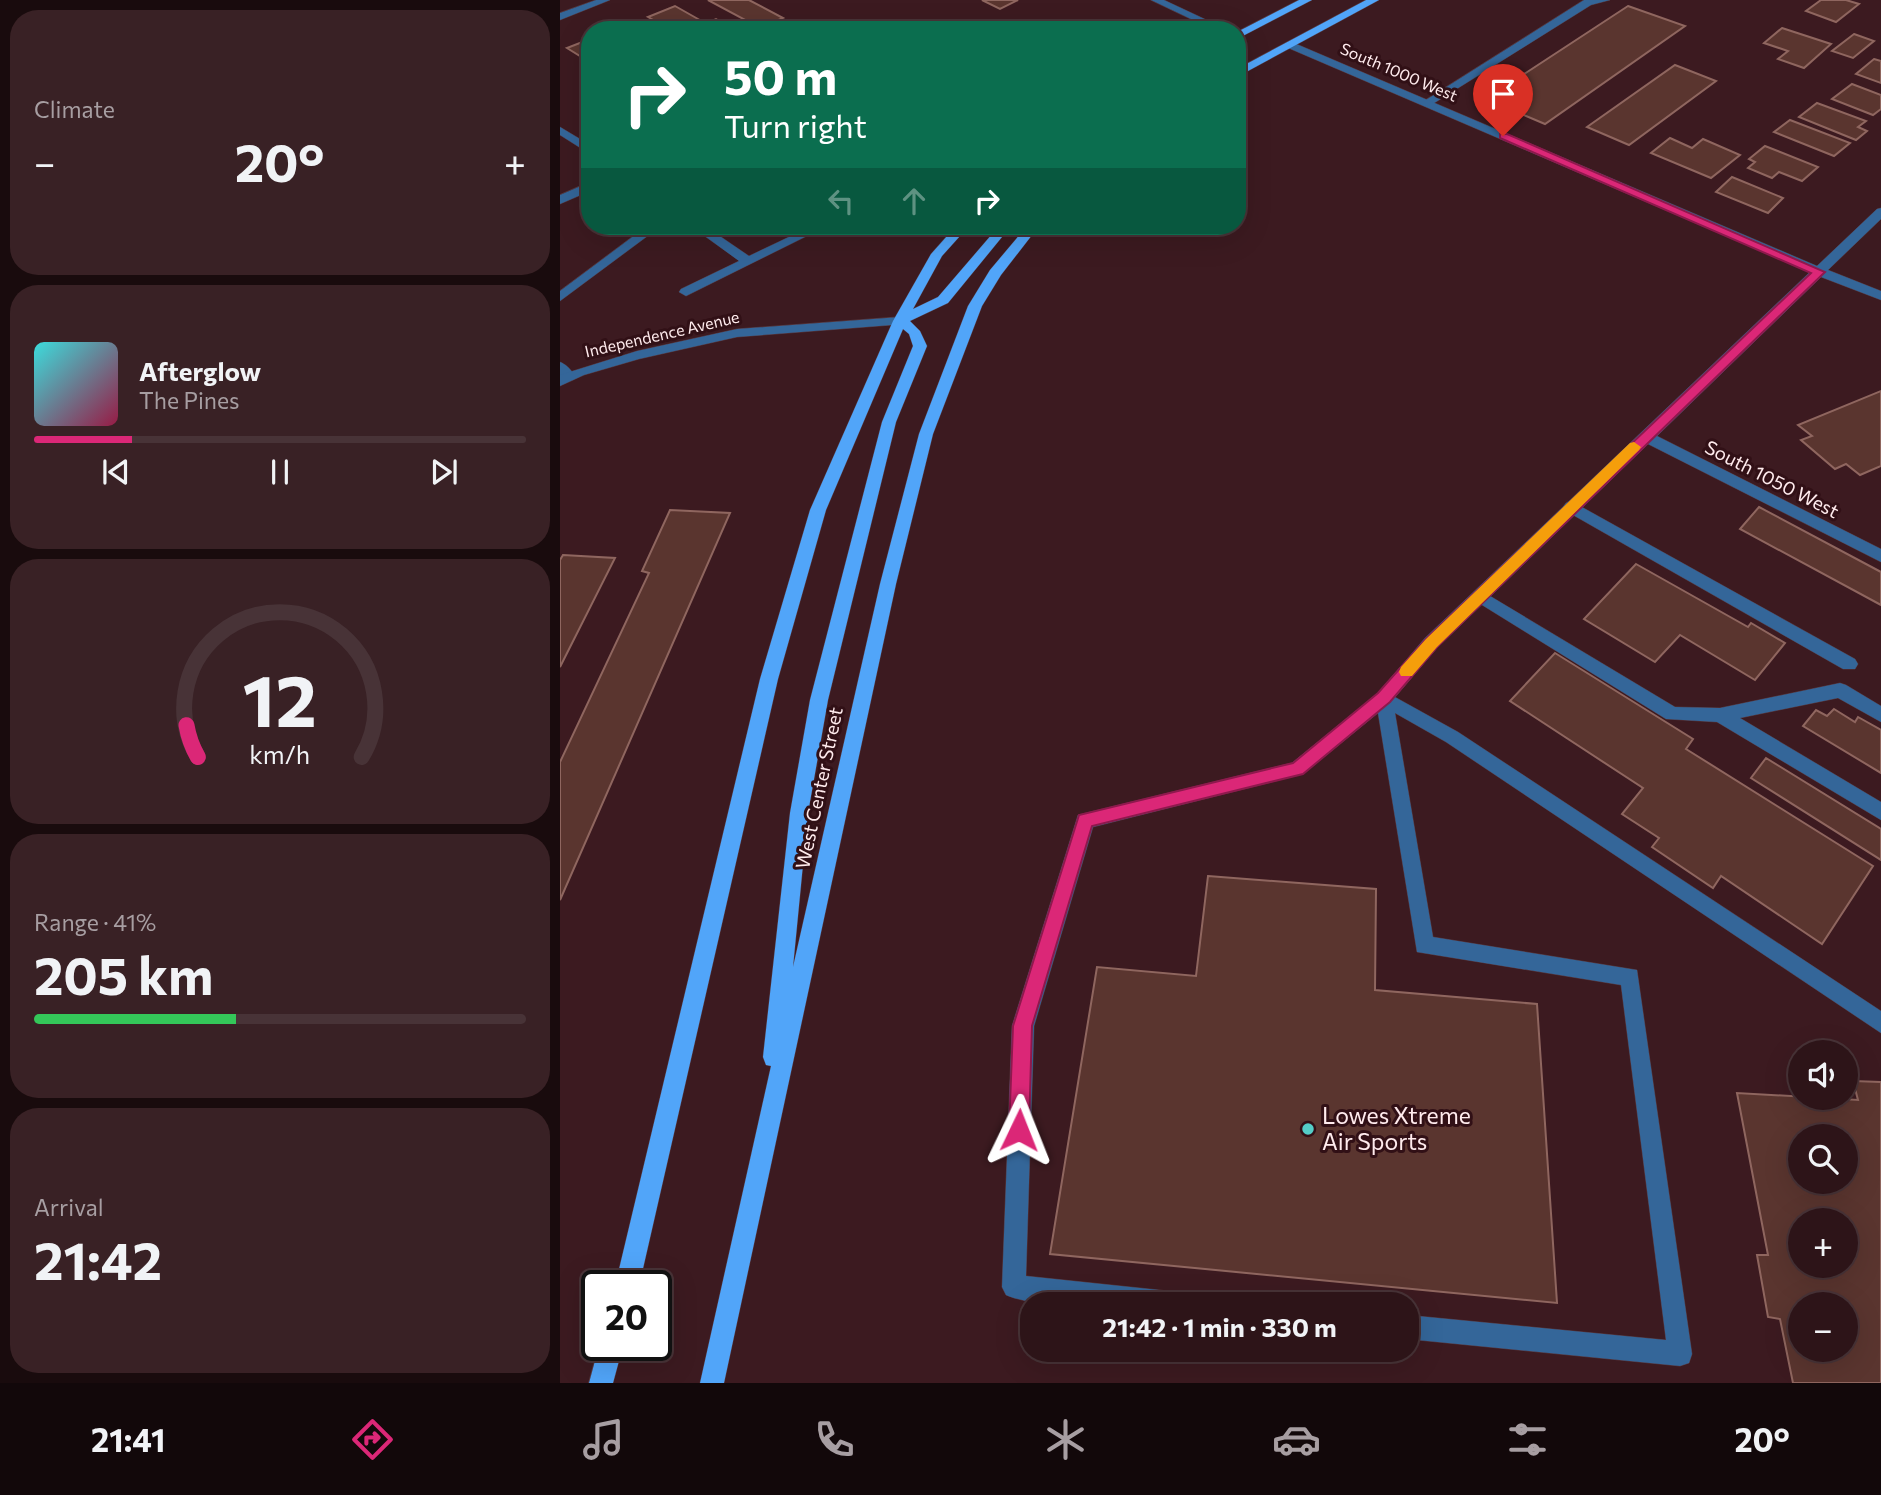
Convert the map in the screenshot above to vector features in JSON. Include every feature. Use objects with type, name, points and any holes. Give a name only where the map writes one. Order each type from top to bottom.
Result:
[{"type":"main road","points":[[1246,31],[1307,0]]},
{"type":"main road","points":[[1246,69],[1374,0]]},
{"type":"main road","points":[[631,1270],[769,679],[818,510],[900,321],[937,254],[955,235]]},
{"type":"main road","points":[[900,321],[943,300],[997,235]]},
{"type":"main road","name":"West Center Street","points":[[712,1383],[888,584],[926,434],[975,306],[995,273],[1025,235]]},
{"type":"main road","points":[[766,1139],[799,813],[819,700],[888,422],[919,346],[917,335],[910,326],[900,321]]},
{"type":"main road","points":[[601,1383],[607,1361]]},
{"type":"street","points":[[560,17],[605,0]]},
{"type":"street","points":[[1156,0],[1203,21]]},
{"type":"street","points":[[1427,103],[1586,1],[1605,0]]},
{"type":"street","name":"South 1000 West","points":[[1290,45],[1819,272],[1881,296]]},
{"type":"street","points":[[560,130],[581,145]]},
{"type":"street","points":[[560,200],[581,190]]},
{"type":"street","points":[[1062,1292],[1014,1287],[1023,1026],[1085,821],[1297,769],[1384,698],[1431,643],[1881,212]]},
{"type":"street","points":[[560,297],[643,235]]},
{"type":"street","points":[[709,235],[747,261]]},
{"type":"street","points":[[686,292],[802,235]]},
{"type":"street","name":"Independence Avenue","points":[[563,375],[737,333],[900,321]]},
{"type":"street","name":"South 1050 West","points":[[1645,436],[1881,556]]},
{"type":"street","points":[[1571,507],[1849,664]]},
{"type":"street","points":[[1480,596],[1672,714],[1720,715],[1840,690],[1881,715]]},
{"type":"street","points":[[1384,698],[1452,737],[1881,1023]]},
{"type":"street","points":[[1384,698],[1424,945],[1630,977],[1680,1354],[1419,1328]]},
{"type":"street","points":[[1720,715],[1881,812]]},
{"type":"building","points":[[708,0],[749,0],[783,18],[776,21],[747,21]]},
{"type":"building","points":[[982,0],[1018,0],[1000,9]]},
{"type":"building","points":[[1821,0],[1846,0],[1859,4],[1836,22],[1806,11]]},
{"type":"building","points":[[675,6],[698,19],[655,21],[648,17]]},
{"type":"building","points":[[1628,6],[1685,26],[1545,124],[1486,99]]},
{"type":"building","points":[[1782,28],[1831,44],[1804,68],[1778,59],[1788,51],[1764,43]]},
{"type":"building","points":[[1854,34],[1874,41],[1853,58],[1832,51]]},
{"type":"building","points":[[581,43],[581,57],[567,48]]},
{"type":"building","points":[[1874,59],[1881,61],[1881,83],[1856,74]]},
{"type":"building","points":[[1675,65],[1716,81],[1629,145],[1587,127]]},
{"type":"building","points":[[1852,84],[1881,95],[1881,109],[1873,115],[1832,99]]},
{"type":"building","points":[[1817,103],[1866,121],[1858,127],[1867,131],[1856,140],[1799,117]]},
{"type":"building","points":[[1790,120],[1850,143],[1834,156],[1774,132]]},
{"type":"building","points":[[1670,138],[1692,148],[1703,139],[1740,155],[1711,178],[1651,153]]},
{"type":"building","points":[[1765,146],[1818,167],[1802,181],[1779,172],[1772,178],[1748,168],[1755,162],[1749,159]]},
{"type":"building","points":[[1732,177],[1783,198],[1768,213],[1716,192]]},
{"type":"building","points":[[1881,391],[1881,466],[1860,475],[1846,464],[1835,469],[1801,440],[1812,436],[1798,425]]},
{"type":"building","points":[[1759,507],[1881,572],[1881,605],[1740,529]]},
{"type":"building","points":[[670,510],[730,513],[560,900],[560,762],[649,573],[642,571]]},
{"type":"building","points":[[563,555],[615,558],[560,667],[560,560]]},
{"type":"building","points":[[1636,564],[1748,627],[1751,623],[1785,643],[1755,680],[1680,635],[1655,662],[1584,619]]},
{"type":"building","points":[[1555,653],[1693,739],[1686,749],[1873,866],[1822,944],[1721,876],[1713,888],[1652,847],[1659,838],[1622,814],[1643,788],[1510,701]]},
{"type":"building","points":[[1834,709],[1855,722],[1858,717],[1881,730],[1881,773],[1803,726],[1816,710],[1827,716]]},
{"type":"building","points":[[1766,758],[1881,829],[1881,860],[1751,778]]},
{"type":"building","name":"Lowes Xtreme Air Sports","points":[[1208,876],[1376,889],[1375,990],[1537,1004],[1557,1303],[1050,1254],[1097,967],[1196,976]]},
{"type":"building","points":[[1858,1081],[1881,1082],[1881,1383],[1793,1383],[1789,1362],[1858,1362],[1858,1292],[1788,1292],[1788,1358],[1780,1319],[1768,1317],[1757,1255],[1768,1255],[1737,1093],[1788,1096],[1788,1110],[1858,1110]]},
{"type":"slow traffic","points":[[1406,672],[1431,643],[1634,447]]},
{"type":"place","name":"Lowes Xtreme Air Sports","points":[[1308,1129]]},
{"type":"route","points":[[1019,1130],[1023,1026],[1085,821],[1297,769],[1384,698],[1431,643],[1819,272],[1503,136]]}]
